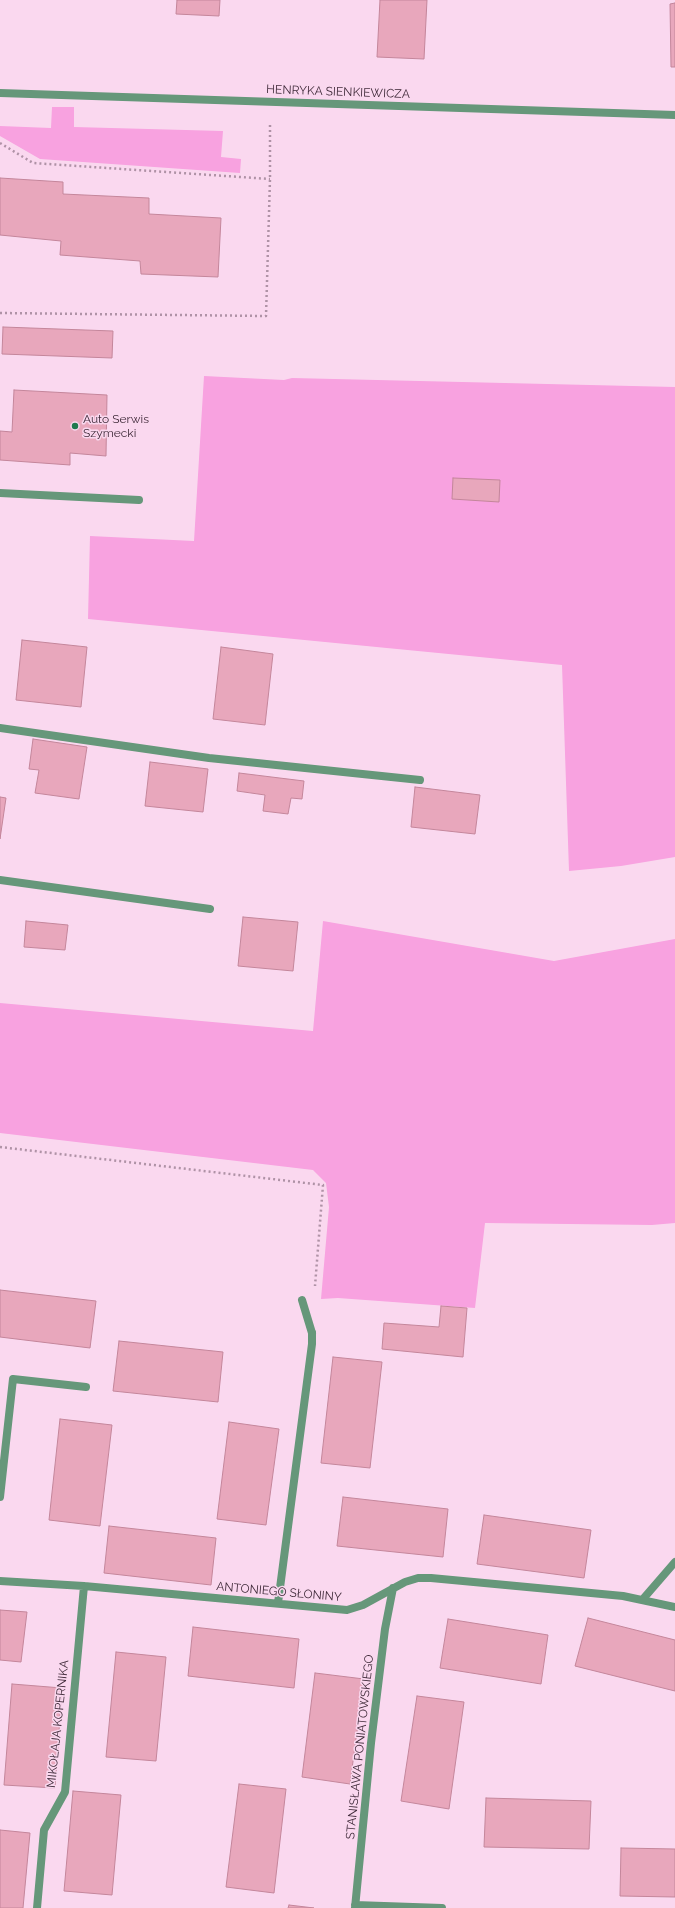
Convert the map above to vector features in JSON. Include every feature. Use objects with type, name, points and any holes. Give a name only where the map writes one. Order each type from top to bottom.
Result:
[{"type":"street","name":"HENRYKA SIENKIEWICZA","points":[[0,93],[675,114]]},
{"type":"street","points":[[0,493],[139,500]]},
{"type":"street","points":[[0,728],[209,758],[420,780]]},
{"type":"street","points":[[0,880],[210,909]]},
{"type":"street","points":[[278,1603],[312,1344],[312,1333],[302,1300]]},
{"type":"street","points":[[0,1497],[13,1379],[86,1388]]},
{"type":"street","points":[[643,1599],[675,1562]]},
{"type":"street","name":"ANTONIEGO SŁONINY","points":[[0,1581],[84,1586],[347,1610],[363,1605],[393,1588],[411,1580],[431,1578],[643,1599],[675,1607]]},
{"type":"street","name":"MIKOŁAJA KOPERNIKA","points":[[37,1908],[44,1830],[65,1792],[84,1586]]},
{"type":"street","name":"STANISŁAWA PONIATOWSKIEGO","points":[[355,1907],[372,1728],[385,1629],[393,1588]]},
{"type":"street","points":[[355,1907],[442,1908]]},
{"type":"path","points":[[0,313],[266,316],[270,179],[269,102]]},
{"type":"path","points":[[0,143],[34,163],[270,179]]},
{"type":"path","points":[[0,1147],[323,1185],[315,1294]]},
{"type":"shaded area","points":[[52,107],[74,107],[74,127],[223,131],[221,157],[241,159],[240,173],[40,159],[0,136],[0,126],[51,128]]},
{"type":"shaded area","points":[[204,376],[284,380],[292,378],[675,387],[675,857],[621,866],[569,871],[562,665],[88,619],[90,536],[194,541]]},
{"type":"shaded area","points":[[323,921],[554,961],[675,939],[675,1223],[652,1225],[485,1223],[475,1308],[338,1298],[321,1299],[329,1207],[326,1183],[313,1170],[0,1133],[0,1003],[313,1031]]},
{"type":"building","points":[[177,0],[220,0],[219,16],[176,14]]},
{"type":"building","points":[[380,0],[427,0],[424,59],[377,57]]},
{"type":"building","points":[[675,3],[675,67],[671,67],[670,4]]},
{"type":"building","points":[[0,178],[63,182],[63,194],[149,198],[149,214],[221,218],[218,277],[141,274],[140,261],[60,255],[61,241],[0,235]]},
{"type":"building","points":[[3,327],[113,331],[112,358],[2,354]]},
{"type":"building","points":[[14,390],[107,395],[106,456],[70,453],[70,465],[0,460],[0,431],[12,432]]},
{"type":"building","points":[[453,478],[500,480],[499,502],[452,499]]},
{"type":"building","points":[[22,640],[87,647],[81,707],[16,700]]},
{"type":"building","points":[[221,647],[273,654],[265,725],[213,719]]},
{"type":"building","points":[[33,739],[87,747],[79,799],[35,793],[39,770],[29,769]]},
{"type":"building","points":[[150,762],[208,769],[203,812],[145,806]]},
{"type":"building","points":[[239,773],[304,781],[302,799],[291,798],[288,814],[263,811],[265,795],[237,791]]},
{"type":"building","points":[[415,787],[480,795],[475,834],[411,827]]},
{"type":"building","points":[[0,797],[6,798],[0,839]]},
{"type":"building","points":[[243,917],[298,922],[293,971],[238,966]]},
{"type":"building","points":[[26,921],[68,925],[65,950],[24,947]]},
{"type":"building","points":[[0,1290],[96,1301],[90,1348],[0,1337]]},
{"type":"building","points":[[441,1306],[467,1308],[463,1357],[382,1349],[384,1323],[439,1327]]},
{"type":"building","points":[[119,1341],[223,1352],[218,1402],[113,1391]]},
{"type":"building","points":[[333,1357],[382,1362],[370,1468],[321,1463]]},
{"type":"building","points":[[60,1419],[112,1425],[100,1526],[49,1520]]},
{"type":"building","points":[[229,1422],[279,1429],[266,1525],[217,1519]]},
{"type":"building","points":[[343,1497],[448,1509],[443,1557],[337,1546]]},
{"type":"building","points":[[484,1515],[591,1530],[584,1578],[477,1564]]},
{"type":"building","points":[[109,1526],[216,1538],[211,1585],[104,1573]]},
{"type":"building","points":[[0,1610],[27,1612],[21,1662],[0,1660]]},
{"type":"building","points":[[588,1618],[675,1640],[675,1691],[575,1666]]},
{"type":"building","points":[[448,1619],[548,1635],[541,1684],[440,1668]]},
{"type":"building","points":[[193,1627],[299,1639],[294,1688],[188,1676]]},
{"type":"building","points":[[116,1652],[166,1657],[156,1761],[106,1757]]},
{"type":"building","points":[[315,1673],[364,1679],[350,1784],[302,1777]]},
{"type":"building","points":[[12,1684],[62,1688],[55,1788],[4,1785]]},
{"type":"building","points":[[417,1696],[464,1702],[449,1809],[401,1801]]},
{"type":"building","points":[[239,1784],[286,1789],[274,1893],[226,1887]]},
{"type":"building","points":[[73,1791],[121,1795],[112,1895],[64,1891]]},
{"type":"building","points":[[486,1798],[591,1801],[589,1849],[484,1847]]},
{"type":"building","points":[[0,1830],[30,1833],[23,1908],[0,1908]]},
{"type":"building","points":[[621,1848],[675,1849],[675,1897],[620,1896]]},
{"type":"building","points":[[289,1905],[314,1908],[288,1908]]},
{"type":"place","name":"Auto Serwis Szymecki","points":[[75,426]]}]
